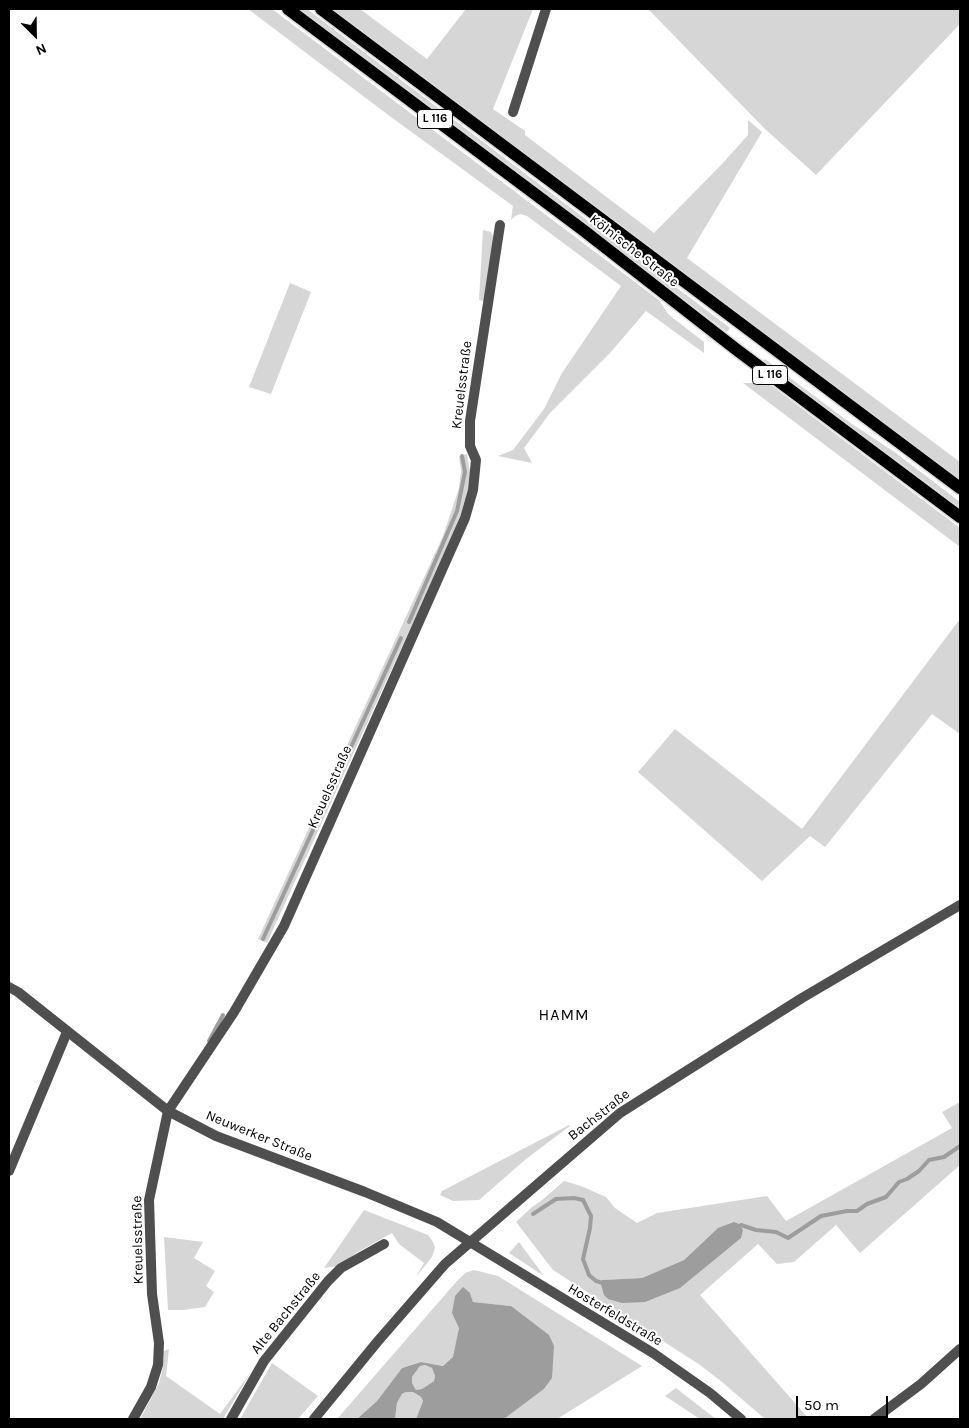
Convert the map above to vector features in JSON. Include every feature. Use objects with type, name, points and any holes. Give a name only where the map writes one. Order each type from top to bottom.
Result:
[{"type":"main road","name":"Kölnische Straße","points":[[288,9],[583,230],[737,350],[960,518]]},
{"type":"main road","name":"Kölnische Straße","points":[[321,9],[960,488]]},
{"type":"street","points":[[513,112],[546,9]]},
{"type":"street","name":"Kreuelsstraße","points":[[133,1419],[150,1388],[158,1365],[159,1343],[152,1294],[149,1200],[168,1110],[234,1012],[284,926],[465,518],[473,490],[476,460],[470,446],[470,421],[500,225]]},
{"type":"street","name":"Bachstraße","points":[[314,1419],[445,1264],[620,1113],[802,998],[960,906]]},
{"type":"street","name":"Neuwerker Straße","points":[[9,987],[18,992],[168,1110],[216,1136],[365,1192],[437,1222],[471,1242]]},
{"type":"street","points":[[9,1171],[67,1032]]},
{"type":"street","name":"Hosterfeldstraße","points":[[471,1242],[654,1353],[710,1393],[741,1419]]},
{"type":"street","name":"Alte Bachstraße","points":[[232,1419],[264,1361],[328,1281],[341,1268],[384,1244]]},
{"type":"street","points":[[874,1419],[921,1384],[960,1349]]},
{"type":"shaded area","points":[[248,9],[272,9],[659,300],[668,314],[704,342],[704,353],[646,311],[610,353],[550,413],[524,448],[532,463],[498,456],[513,450],[544,409],[562,373],[621,286],[527,216],[520,214],[511,220],[513,206]]},
{"type":"shaded area","points":[[299,9],[307,9],[730,328],[727,332]]},
{"type":"shaded area","points":[[332,9],[360,9],[427,59],[466,9],[533,9],[493,109],[525,131],[525,135],[654,233],[748,135],[748,120],[762,132],[687,258],[960,462],[960,484]]},
{"type":"shaded area","points":[[648,9],[960,9],[960,24],[816,175],[764,128]]},
{"type":"shaded area","points":[[483,230],[491,232],[494,239],[484,301],[479,300]]},
{"type":"shaded area","points":[[290,283],[311,292],[271,394],[249,387]]},
{"type":"shaded area","points":[[765,359],[849,422],[896,453],[960,502],[960,508],[763,362]]},
{"type":"shaded area","points":[[743,383],[768,383],[960,528],[960,547]]},
{"type":"shaded area","points":[[467,454],[470,472],[468,489],[451,539],[267,943],[258,939],[443,536],[459,488],[461,471],[459,456]]},
{"type":"shaded area","points":[[960,619],[960,734],[932,714],[825,847],[810,836],[762,881],[638,772],[675,729],[802,829]]},
{"type":"shaded area","points":[[960,1102],[960,1165],[860,1253],[836,1225],[794,1262],[777,1264],[758,1244],[700,1295],[809,1419],[765,1419],[700,1365],[553,1270],[516,1222],[564,1181],[606,1197],[615,1208],[637,1223],[657,1213],[767,1196],[786,1221],[952,1128],[942,1112]],"holes":[[[718,1228],[645,1302],[602,1280],[642,1278],[684,1260]]]},
{"type":"shaded area","points":[[569,1125],[479,1200],[453,1201],[440,1195],[442,1191]]},
{"type":"shaded area","points":[[364,1210],[428,1235],[435,1248],[432,1257],[416,1277],[424,1263],[399,1244],[392,1233],[356,1253],[339,1266],[324,1268]]},
{"type":"shaded area","points":[[734,1222],[739,1224],[743,1230],[741,1238],[680,1288],[645,1302],[622,1303],[608,1299],[604,1295],[601,1284],[602,1280],[642,1278],[684,1260],[718,1228]]},
{"type":"shaded area","points":[[164,1237],[203,1242],[194,1258],[215,1271],[206,1286],[214,1292],[205,1307],[168,1310]]},
{"type":"shaded area","points":[[519,1242],[544,1276],[509,1253]]},
{"type":"shaded area","points":[[474,1270],[498,1276],[642,1366],[557,1419],[504,1419],[544,1389],[552,1378],[511,1306],[473,1302],[470,1293],[459,1328],[454,1357],[443,1366],[421,1362],[402,1368],[377,1401],[357,1419],[337,1419],[457,1281],[465,1273]]},
{"type":"shaded area","points":[[463,1287],[470,1293],[473,1302],[511,1306],[549,1335],[554,1346],[552,1378],[544,1389],[504,1419],[416,1419],[423,1401],[421,1397],[413,1392],[406,1392],[402,1394],[397,1403],[395,1419],[357,1419],[377,1401],[402,1368],[421,1362],[443,1366],[453,1357],[459,1328],[452,1313],[455,1296]],"holes":[[[425,1365],[432,1368],[435,1376],[434,1381],[422,1389],[416,1390],[412,1383],[412,1377],[420,1366]]]},
{"type":"shaded area","points":[[169,1349],[166,1376],[220,1414],[251,1372],[223,1419],[140,1419],[159,1383],[163,1367],[162,1352]]},
{"type":"shaded area","points":[[272,1363],[318,1396],[298,1419],[240,1419]]},
{"type":"shaded area","points":[[425,1365],[432,1368],[435,1376],[434,1381],[422,1389],[416,1390],[412,1383],[412,1377],[420,1366]]},
{"type":"shaded area","points":[[676,1388],[716,1419],[700,1419],[665,1396]]},
{"type":"shaded area","points":[[413,1392],[421,1397],[423,1401],[416,1419],[395,1419],[397,1403],[402,1394]]},
{"type":"waterway","points":[[409,622],[457,511],[465,472],[462,456]]},
{"type":"waterway","points":[[263,939],[401,638]]},
{"type":"waterway","points":[[209,1041],[223,1015]]},
{"type":"waterway","points":[[737,1228],[741,1225],[756,1230],[776,1232],[788,1238],[821,1216],[857,1211],[867,1204],[886,1197],[899,1182],[919,1171],[929,1160],[944,1157],[960,1146]]},
{"type":"waterway","points":[[533,1214],[556,1199],[574,1198],[583,1200],[591,1216],[583,1259],[589,1275],[596,1281],[606,1284]]},
{"type":"district","name":"HAMM","points":[[564,1015]]}]
